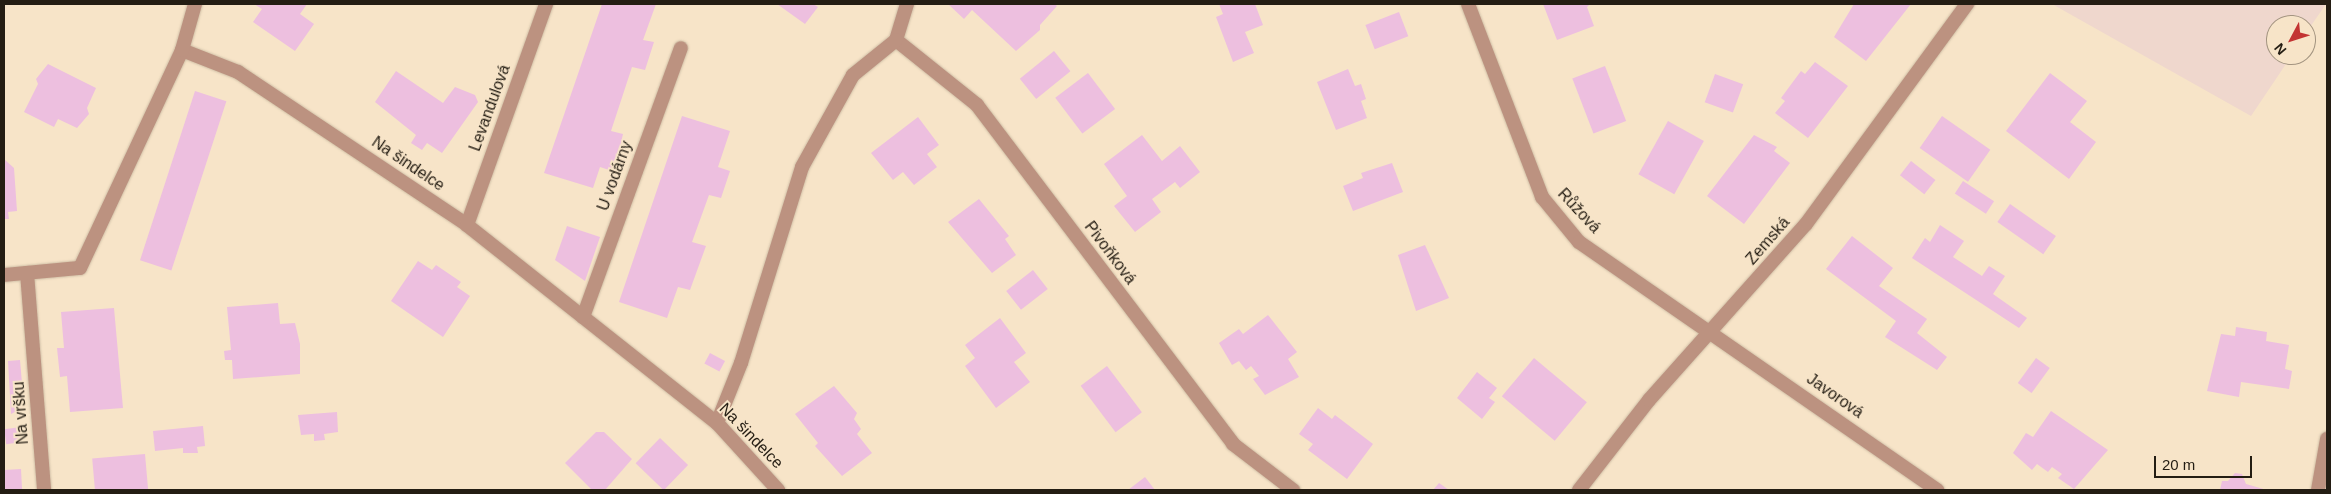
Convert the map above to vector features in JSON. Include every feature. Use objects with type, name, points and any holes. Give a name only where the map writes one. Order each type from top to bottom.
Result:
[{"type":"street","points":[[4,275],[80,268],[182,50],[195,4]]},
{"type":"street","name":"Levandulová","points":[[467,225],[546,4]]},
{"type":"street","points":[[718,423],[741,363],[802,167],[853,75],[896,40],[907,4]]},
{"type":"street","name":"Růžová","points":[[1468,4],[1542,197],[1579,242],[1712,331]]},
{"type":"street","name":"Zemská","points":[[1579,490],[1649,400],[1806,224],[1967,4]]},
{"type":"street","name":"Pivoňková","points":[[896,40],[977,105],[1233,444],[1293,490]]},
{"type":"street","name":"U vodárny","points":[[583,317],[681,48]]},
{"type":"street","name":"Na šindelce","points":[[182,50],[238,72],[467,225],[718,423],[778,490]]},
{"type":"street","name":"Na vršku","points":[[27,273],[44,490]]},
{"type":"street","name":"Javorová","points":[[1712,331],[1937,490]]},
{"type":"street","points":[[2318,490],[2327,439]]},
{"type":"shaded area","points":[[2052,4],[2326,4],[2316,18],[2316,15],[2266,15],[2266,65],[2285,65],[2251,116]]},
{"type":"building","points":[[254,4],[307,4],[300,14],[314,24],[295,51],[253,22],[262,9]]},
{"type":"building","points":[[602,4],[656,4],[643,40],[654,42],[645,70],[632,67],[611,131],[623,134],[616,164],[609,170],[600,167],[593,188],[544,173]]},
{"type":"building","points":[[777,4],[813,4],[818,7],[805,24]]},
{"type":"building","points":[[948,4],[1054,4],[1057,6],[1040,25],[1040,30],[1016,51],[972,10],[964,19]]},
{"type":"building","points":[[1219,4],[1255,4],[1263,25],[1245,32],[1254,53],[1233,62],[1216,17],[1223,14]]},
{"type":"building","points":[[1543,4],[1590,4],[1587,7],[1594,26],[1557,40]]},
{"type":"building","points":[[1854,4],[1911,4],[1866,61],[1834,37]]},
{"type":"building","points":[[1399,12],[1408,36],[1375,49],[1365,25]]},
{"type":"building","points":[[1054,51],[1070,71],[1036,99],[1020,79]]},
{"type":"building","points":[[1815,62],[1848,86],[1808,138],[1775,113],[1785,101],[1781,98],[1801,71],[1805,74]]},
{"type":"building","points":[[48,64],[96,88],[87,108],[89,114],[77,128],[58,119],[54,127],[24,112],[38,84],[36,79]]},
{"type":"building","points":[[1605,66],[1626,121],[1593,134],[1572,79]]},
{"type":"building","points":[[1348,69],[1355,86],[1361,84],[1366,99],[1361,101],[1367,118],[1336,130],[1317,82]]},
{"type":"building","points":[[396,71],[443,103],[455,87],[475,95],[478,102],[442,153],[427,143],[422,150],[411,143],[416,135],[375,102]]},
{"type":"building","points":[[1088,73],[1115,109],[1082,134],[1055,98]]},
{"type":"building","points":[[2050,73],[2087,101],[2070,122],[2096,142],[2069,179],[2006,131]]},
{"type":"building","points":[[1715,74],[1743,84],[1733,112],[1705,102]]},
{"type":"building","points":[[195,91],[226,101],[171,270],[140,260]]},
{"type":"building","points":[[682,116],[730,131],[718,167],[730,171],[721,198],[709,195],[692,242],[706,246],[690,290],[678,287],[667,318],[619,302]]},
{"type":"building","points":[[1942,116],[1990,150],[1968,182],[1920,148]]},
{"type":"building","points":[[918,117],[939,145],[927,154],[937,167],[914,185],[903,172],[893,180],[871,153]]},
{"type":"building","points":[[1668,121],[1704,141],[1674,194],[1638,174]]},
{"type":"building","points":[[1142,135],[1162,161],[1180,146],[1200,172],[1180,188],[1175,182],[1152,199],[1161,212],[1135,232],[1114,206],[1127,196],[1104,164]]},
{"type":"building","points":[[1754,135],[1777,147],[1774,151],[1790,163],[1744,224],[1707,196]]},
{"type":"building","points":[[4,159],[14,168],[17,211],[8,212],[9,219],[4,219]]},
{"type":"building","points":[[1911,161],[1935,180],[1924,194],[1900,175]]},
{"type":"building","points":[[1392,163],[1403,192],[1353,211],[1343,186],[1363,178],[1361,173]]},
{"type":"building","points":[[1963,181],[1994,201],[1986,214],[1955,194]]},
{"type":"building","points":[[979,199],[1009,236],[1005,239],[1016,255],[992,273],[948,222]]},
{"type":"building","points":[[2010,204],[2056,236],[2043,254],[1997,222]]},
{"type":"building","points":[[1940,225],[1964,241],[1953,257],[1982,276],[1989,266],[2005,276],[1993,294],[2027,318],[2019,328],[1912,258],[1925,238],[1930,242]]},
{"type":"building","points":[[567,226],[600,237],[585,281],[555,260]]},
{"type":"building","points":[[1852,236],[1893,268],[1879,286],[1927,319],[1917,333],[1947,357],[1937,370],[1885,337],[1896,321],[1826,269]]},
{"type":"building","points":[[1425,245],[1449,298],[1416,311],[1398,255]]},
{"type":"building","points":[[418,261],[432,270],[436,265],[461,282],[457,287],[470,296],[443,337],[391,301]]},
{"type":"building","points":[[1033,270],[1048,289],[1021,310],[1006,291]]},
{"type":"building","points":[[278,303],[280,324],[295,323],[300,344],[300,374],[233,379],[232,360],[225,360],[224,351],[231,350],[227,307]]},
{"type":"building","points":[[114,308],[123,408],[70,412],[67,376],[60,377],[57,348],[64,348],[61,312]]},
{"type":"building","points":[[1268,315],[1297,352],[1288,359],[1299,377],[1265,395],[1253,379],[1259,376],[1251,366],[1246,370],[1239,361],[1232,365],[1219,343],[1239,329],[1243,334]]},
{"type":"building","points":[[1000,318],[1026,353],[1014,362],[1030,382],[996,408],[965,366],[975,358],[965,345]]},
{"type":"building","points":[[2236,327],[2267,332],[2266,341],[2289,345],[2285,369],[2292,371],[2289,389],[2241,382],[2239,397],[2207,391],[2221,334],[2235,336]]},
{"type":"building","points":[[710,353],[725,361],[719,372],[704,364]]},
{"type":"building","points":[[1534,358],[1587,402],[1555,441],[1502,396]]},
{"type":"building","points":[[2036,358],[2050,368],[2032,393],[2018,383]]},
{"type":"building","points":[[20,360],[24,407],[11,414],[8,361]]},
{"type":"building","points":[[1107,366],[1142,412],[1116,432],[1081,386]]},
{"type":"building","points":[[1477,372],[1497,388],[1489,398],[1495,402],[1482,419],[1457,398]]},
{"type":"building","points":[[834,386],[857,413],[854,419],[861,429],[857,434],[872,453],[842,476],[815,446],[818,443],[795,414]]},
{"type":"building","points":[[1318,408],[1332,419],[1335,415],[1373,444],[1347,479],[1308,450],[1313,444],[1299,434]]},
{"type":"building","points":[[2051,411],[2108,450],[2074,489],[2058,478],[2062,474],[2052,467],[2048,472],[2037,464],[2032,470],[2013,453],[2026,433],[2033,437]]},
{"type":"building","points":[[337,412],[338,432],[324,434],[325,440],[314,441],[314,434],[301,435],[298,415]]},
{"type":"building","points":[[203,426],[205,446],[197,447],[198,453],[183,453],[183,448],[155,451],[153,431]]},
{"type":"building","points":[[21,427],[23,442],[6,444],[4,429]]},
{"type":"building","points":[[596,432],[604,432],[632,459],[605,490],[592,490],[565,463]]},
{"type":"building","points":[[660,438],[688,465],[663,490],[636,463]]},
{"type":"building","points":[[145,454],[148,490],[95,490],[92,459]]},
{"type":"building","points":[[21,469],[22,490],[5,490],[4,470]]},
{"type":"building","points":[[2235,473],[2242,474],[2246,484],[2267,490],[2220,490],[2222,481],[2228,481]]},
{"type":"building","points":[[1145,477],[1155,490],[1128,490]]},
{"type":"building","points":[[1439,483],[1449,490],[1433,490]]}]
